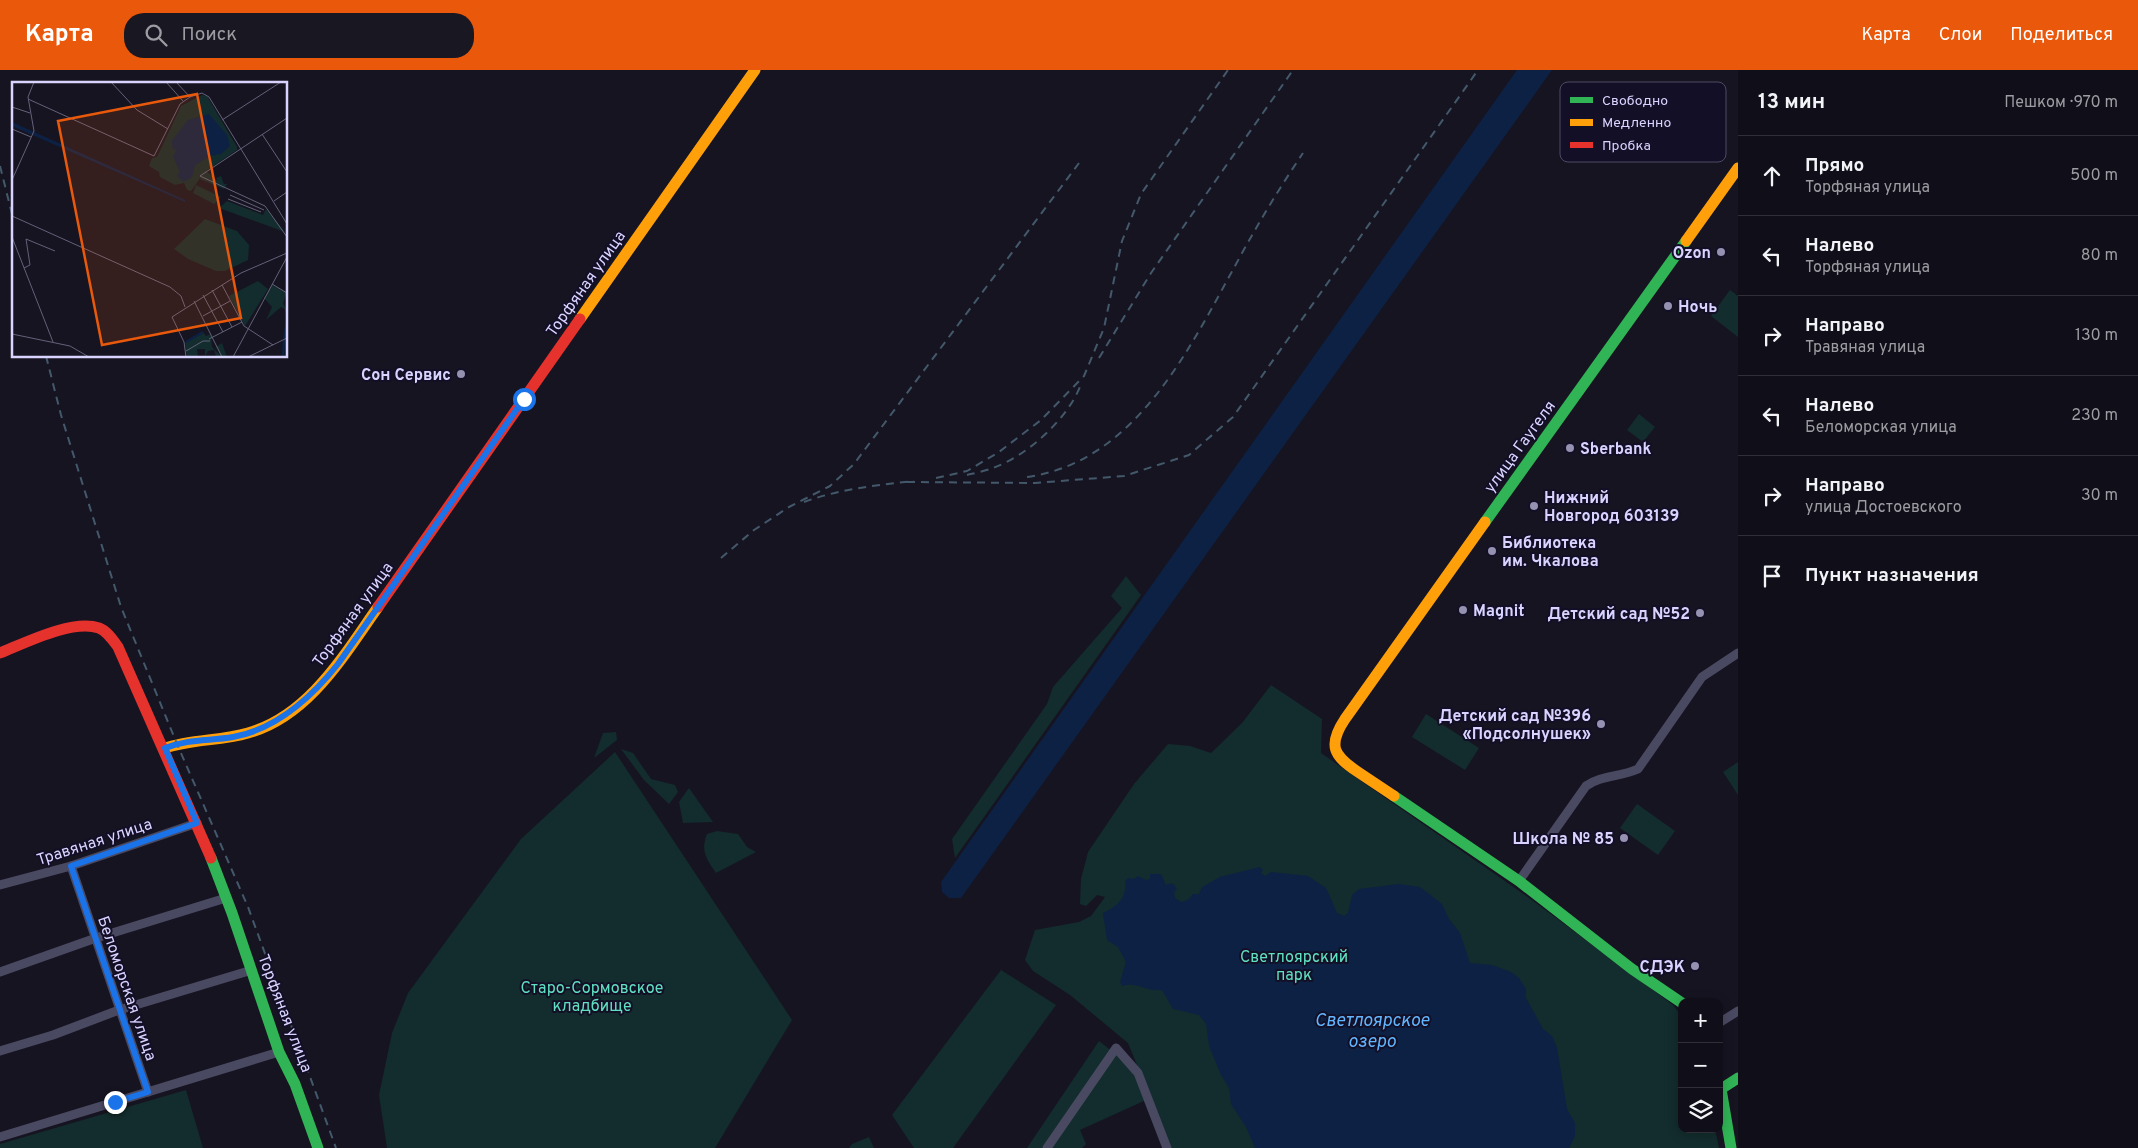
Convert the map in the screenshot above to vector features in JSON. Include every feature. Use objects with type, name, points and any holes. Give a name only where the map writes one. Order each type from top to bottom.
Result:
[{"type":"street","name":"Торфяная улица","points":[[318,1148],[295,1084],[279,1052],[226,898],[165,748],[193,740],[233,737],[255,730],[299,706],[318,689],[338,664],[755,70]]},
{"type":"street","name":"улица Гаугеля","points":[[1518,881],[1342,761],[1335,753],[1333,746],[1340,725],[1738,168]]},
{"type":"street","points":[[0,653],[66,630],[89,626],[98,628],[112,638],[118,647],[165,748]]},
{"type":"street","points":[[1678,1000],[1632,969],[1518,881],[1586,786],[1593,780],[1626,775],[1638,769],[1702,676],[1738,653]]},
{"type":"street","name":"Травяная улица","points":[[0,885],[71,866],[197,823]]},
{"type":"street","name":"Беломорская улица","points":[[71,866],[148,1092]]},
{"type":"street","points":[[0,972],[96,938],[226,898]]},
{"type":"street","points":[[0,1051],[53,1035],[119,1010],[252,970]]},
{"type":"street","points":[[1723,1021],[1738,1011]]},
{"type":"street","points":[[1047,1148],[1116,1048],[1138,1073],[1168,1148]]},
{"type":"street","points":[[0,1138],[279,1052]]},
{"type":"street","points":[[1723,1084],[1738,1078]]},
{"type":"street","points":[[1721,1088],[1731,1148]]},
{"type":"green space","points":[[1730,290],[1738,296],[1738,337],[1711,316]]},
{"type":"green space","points":[[1639,414],[1655,427],[1643,442],[1627,430]]},
{"type":"green space","points":[[1126,576],[1141,595],[955,858],[952,839],[1047,704],[1053,687],[1122,608],[1111,596]]},
{"type":"green space","name":"Светлоярский парк","points":[[1271,685],[1322,719],[1321,753],[1532,900],[1673,1005],[1678,1012],[1678,1133],[1716,1133],[1719,1148],[1171,1148],[1128,1043],[1070,995],[1033,971],[1025,960],[1035,930],[1079,922],[1091,916],[1105,897],[1097,895],[1086,906],[1080,904],[1081,879],[1088,852],[1134,784],[1168,744],[1190,746],[1211,753],[1242,723]]},
{"type":"green space","points":[[1426,714],[1479,748],[1465,770],[1412,737]]},
{"type":"green space","points":[[616,732],[617,740],[594,758],[603,733]]},
{"type":"green space","points":[[621,749],[633,753],[651,779],[675,785],[678,792],[669,804],[644,780]]},
{"type":"green space","name":"Старо-Сормовское кладбище","points":[[615,752],[792,1020],[715,1148],[387,1148],[379,1095],[392,1033],[408,993],[521,839]]},
{"type":"green space","points":[[1738,762],[1738,795],[1723,772]]},
{"type":"green space","points":[[689,788],[713,822],[683,823],[679,802]]},
{"type":"green space","points":[[1637,804],[1675,831],[1658,855],[1620,828]]},
{"type":"green space","points":[[717,831],[738,834],[747,847],[756,852],[716,873],[707,859],[704,845],[707,834]]},
{"type":"green space","points":[[1001,970],[1056,1005],[953,1148],[914,1148],[892,1115]]},
{"type":"green space","points":[[1099,1041],[1128,1066],[1146,1100],[1080,1130],[1086,1144],[1082,1148],[1027,1148]]},
{"type":"green space","points":[[186,1090],[203,1148],[0,1148],[0,1144]]},
{"type":"green space","points":[[869,1137],[874,1148],[849,1148],[852,1144]]},
{"type":"water","points":[[1517,70],[1552,70],[961,898],[949,898],[942,892],[941,882]]},
{"type":"water","name":"Светлоярское озеро","points":[[1260,867],[1263,870],[1261,873],[1265,876],[1271,872],[1308,876],[1326,888],[1337,913],[1344,916],[1348,913],[1352,895],[1359,889],[1399,884],[1420,887],[1442,904],[1449,919],[1460,933],[1470,963],[1492,965],[1511,972],[1519,978],[1526,989],[1526,998],[1543,1029],[1552,1036],[1557,1048],[1567,1109],[1575,1123],[1575,1136],[1569,1148],[1255,1148],[1246,1127],[1231,1104],[1229,1088],[1221,1075],[1209,1046],[1206,1024],[1199,1015],[1173,1009],[1162,990],[1151,990],[1132,985],[1122,986],[1120,982],[1126,962],[1118,947],[1107,940],[1103,913],[1117,904],[1123,897],[1125,881],[1128,878],[1134,879],[1138,876],[1146,880],[1150,879],[1150,874],[1161,874],[1166,885],[1172,883],[1177,888],[1174,893],[1175,898],[1181,902],[1188,900],[1193,894],[1199,894],[1202,887],[1220,877]]},
{"type":"railway","points":[[936,478],[967,471],[999,452],[1041,420],[1084,376],[1104,328],[1122,241],[1141,194],[1228,70]]},
{"type":"railway","points":[[1099,358],[1151,273],[1293,70]]},
{"type":"railway","points":[[907,482],[1035,483],[1124,476],[1189,455],[1233,417],[1478,70]]},
{"type":"railway","points":[[1027,477],[1065,467],[1098,450],[1128,426],[1154,398],[1198,333],[1259,223],[1303,153]]},
{"type":"railway","points":[[721,558],[754,530],[789,507],[830,486],[854,464],[1079,163]]},
{"type":"railway","points":[[0,166],[12,214]]},
{"type":"railway","points":[[47,358],[61,415],[121,607],[177,744],[248,907],[336,1148]]},
{"type":"railway","points":[[967,475],[990,469],[1006,462],[1033,445],[1067,410],[1081,384]]},
{"type":"railway","points":[[804,502],[845,491],[914,481]]},
{"type":"traffic: fast","points":[[1485,522],[1686,241]]},
{"type":"traffic: fast","points":[[1394,796],[1519,881],[1632,969],[1678,1000]]},
{"type":"traffic: fast","points":[[211,858],[232,913],[279,1052],[295,1084],[318,1148]]},
{"type":"traffic: fast","points":[[1731,1148],[1721,1089],[1738,1078]]},
{"type":"traffic: slow","points":[[580,319],[755,70]]},
{"type":"traffic: slow","points":[[1686,241],[1738,168]]},
{"type":"traffic: slow","points":[[1394,796],[1343,761],[1336,750],[1336,736],[1345,719],[1485,522]]},
{"type":"traffic: slow","points":[[165,748],[248,733],[270,725],[289,713],[323,682],[352,645],[378,607]]},
{"type":"traffic: jam","points":[[378,607],[580,319]]},
{"type":"traffic: jam","points":[[0,653],[62,629],[88,626],[102,629],[107,633],[118,647],[211,858]]},
{"type":"place","name":"Ozon","points":[[1721,252]]},
{"type":"place","name":"Ночь","points":[[1668,306]]},
{"type":"place","name":"Сон Сервис","points":[[461,374]]},
{"type":"place","name":"Sberbank","points":[[1570,448]]},
{"type":"place","name":"Нижний Новгород 603139","points":[[1534,506]]},
{"type":"place","name":"Библиотека им. Чкалова","points":[[1492,551]]},
{"type":"place","name":"Magnit","points":[[1463,610]]},
{"type":"place","name":"Детский сад №52","points":[[1700,613]]},
{"type":"place","name":"Детский сад №396 «Подсолнушек»","points":[[1601,724]]},
{"type":"place","name":"Школа № 85","points":[[1624,838]]},
{"type":"place","name":"СДЭК","points":[[1695,966]]},
{"type":"route","points":[[115,1102],[148,1092],[71,866],[197,823],[165,748],[193,740],[233,737],[255,730],[286,715],[318,689],[338,664],[524,399]]}]
